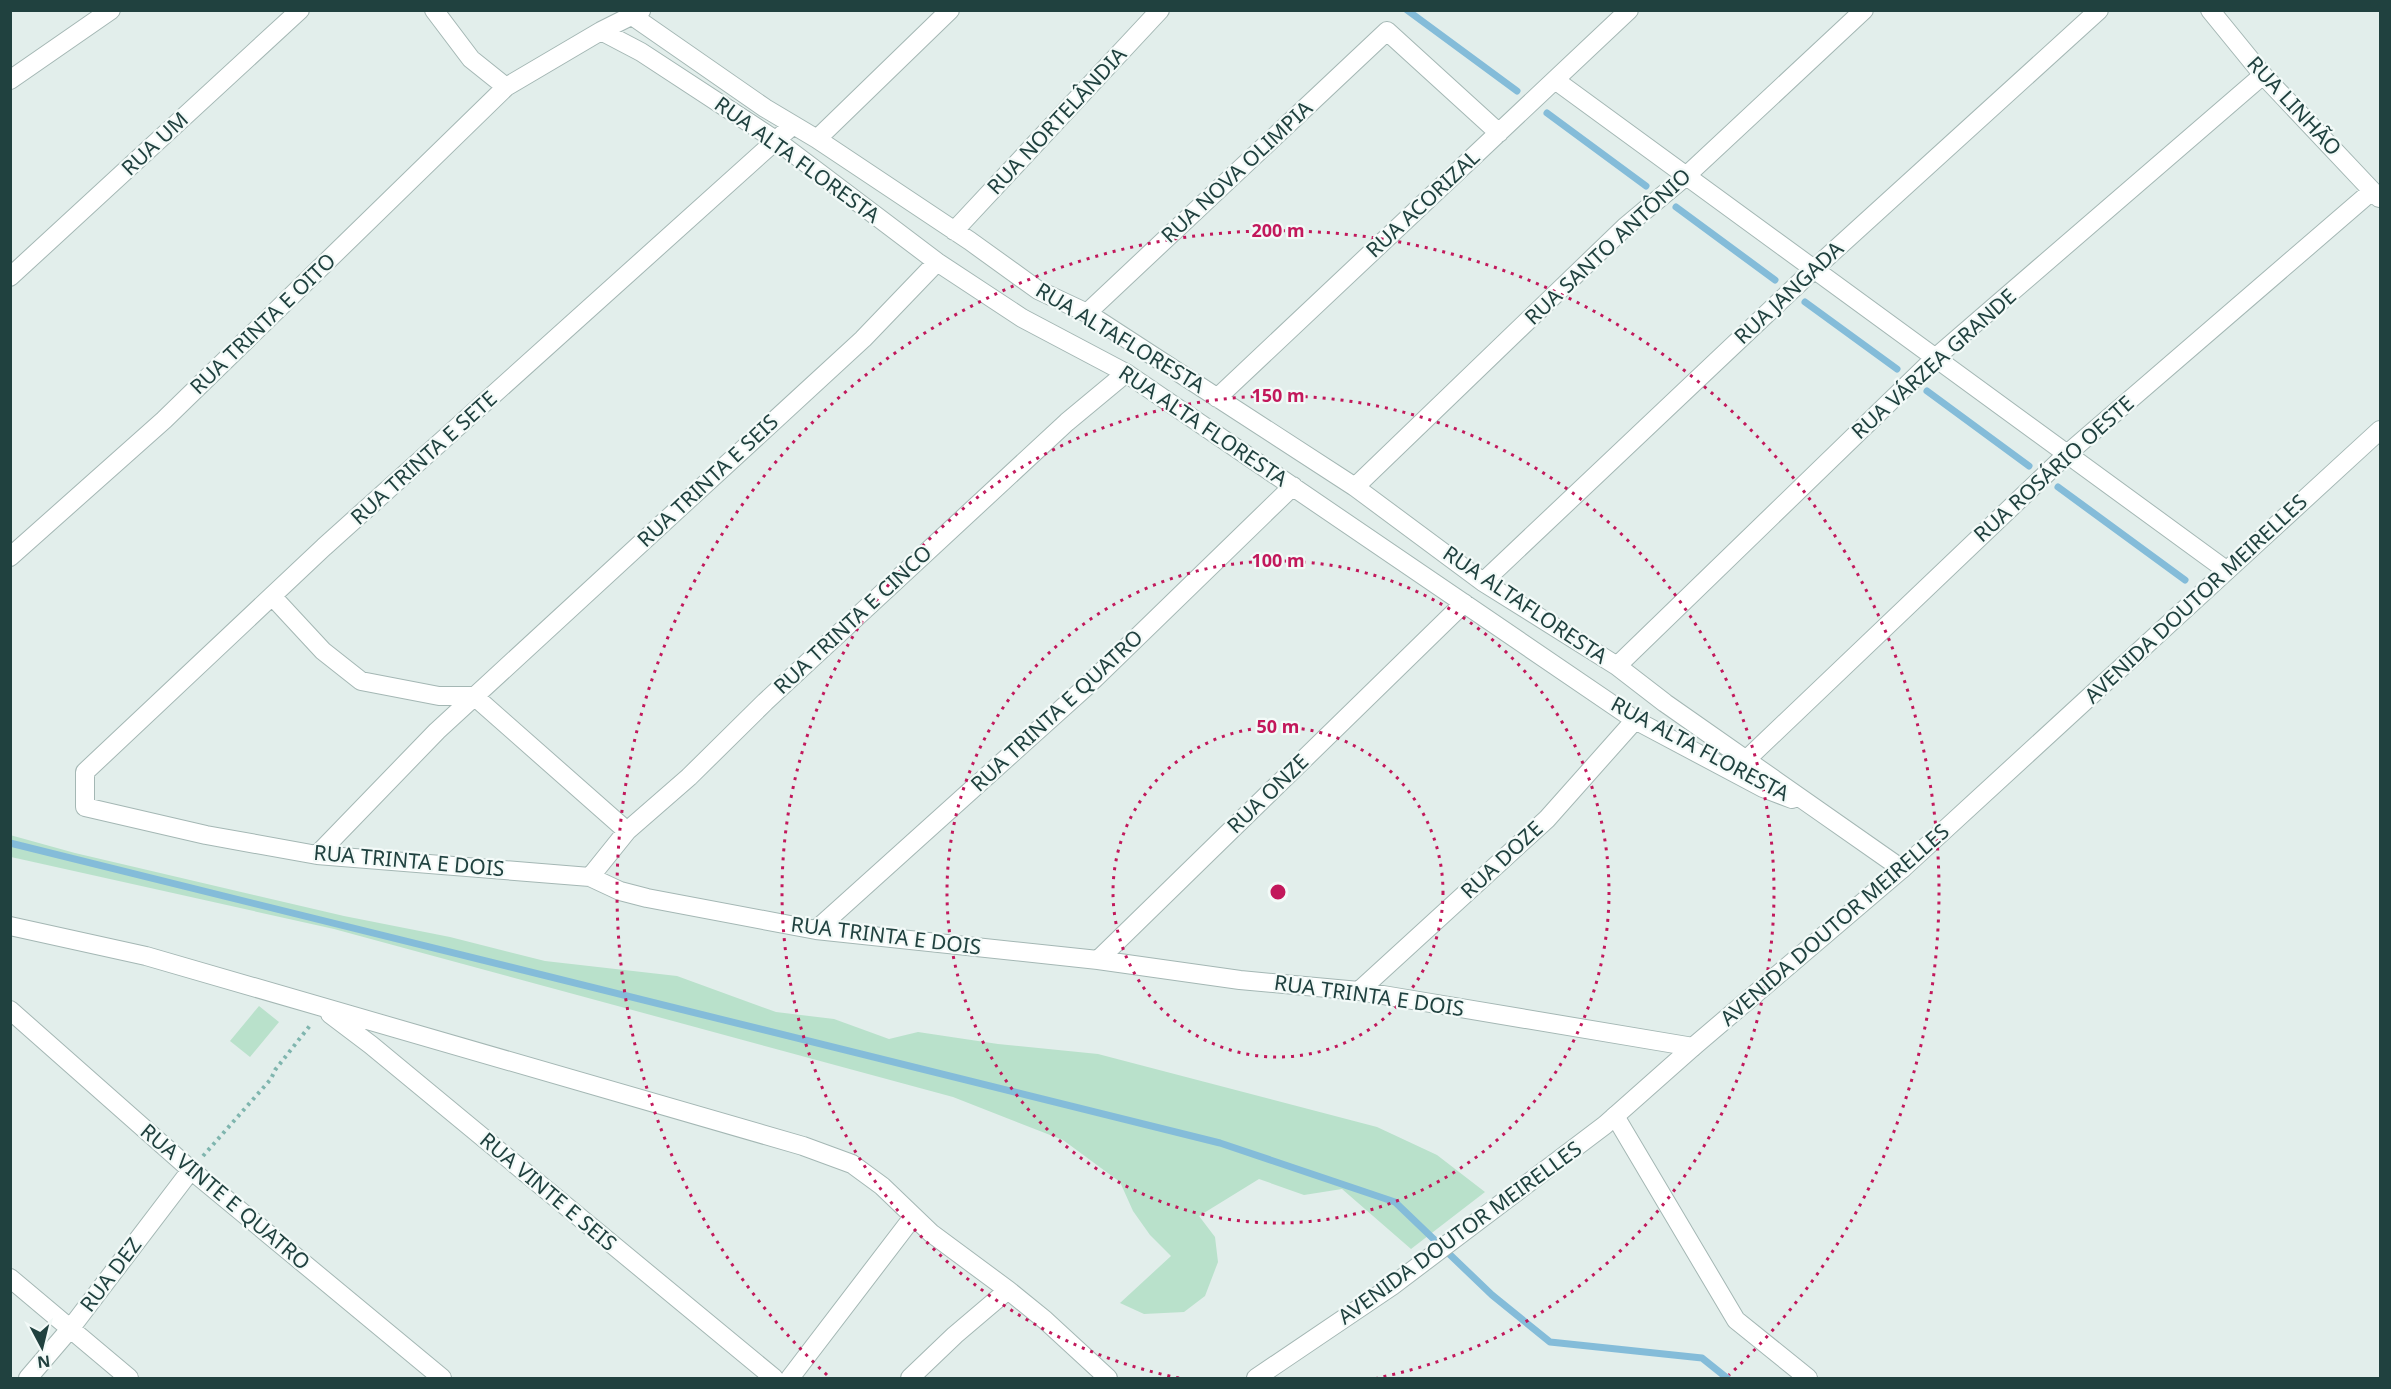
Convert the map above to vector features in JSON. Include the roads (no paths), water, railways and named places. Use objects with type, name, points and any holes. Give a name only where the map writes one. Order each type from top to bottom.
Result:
[{"type":"street","points":[[10,80],[111,10]]},
{"type":"street","name":"RUA UM","points":[[10,277],[300,10]]},
{"type":"street","points":[[434,10],[471,59],[506,87]]},
{"type":"street","points":[[817,139],[950,10]]},
{"type":"street","name":"RUA NORTELÂNDIA","points":[[954,231],[1160,10]]},
{"type":"street","name":"RUA ACORIZAL","points":[[1217,398],[1629,10]]},
{"type":"street","name":"RUA SANTO ANTÔNIO","points":[[1355,488],[1625,227],[1686,176],[1864,10]]},
{"type":"street","name":"RUA JANGADA","points":[[1483,582],[1814,269],[2099,10]]},
{"type":"street","name":"RUA LINHÃO","points":[[2210,10],[2263,75],[2376,195]]},
{"type":"street","name":"RUA TRINTA E OITO","points":[[11,554],[164,420],[506,87],[601,31],[637,13]]},
{"type":"street","name":"RUA ALTAFLORESTA","points":[[637,13],[765,108],[817,139],[1038,290],[1087,313],[1355,488],[1483,582],[1617,666],[1665,703],[1814,807]]},
{"type":"street","name":"RUA ALTA FLORESTA","points":[[601,31],[641,52],[777,141],[937,262],[1022,318],[1126,373],[1635,720],[1763,788],[1814,807]]},
{"type":"street","name":"RUA NOVA OLIMPIA","points":[[1087,313],[1387,32],[1499,133]]},
{"type":"street","name":"RUA VÁRZEA GRANDE","points":[[1617,666],[1935,358],[2263,75]]},
{"type":"street","points":[[1555,80],[2226,570]]},
{"type":"street","name":"RUA TRINTA E SETE","points":[[86,807],[85,772],[324,547],[794,125]]},
{"type":"street","name":"RUA ROSÁRIO OESTE","points":[[1747,759],[2067,454],[2376,195]]},
{"type":"street","name":"RUA TRINTA E SEIS","points":[[474,696],[863,339],[937,262]]},
{"type":"street","points":[[1022,318],[1038,290]]},
{"type":"street","name":"RUA TRINTA E CINCO","points":[[590,876],[627,831],[689,777],[765,702],[1058,430],[1126,373]]},
{"type":"street","name":"AVENIDA DOUTOR MEIRELLES","points":[[1256,1378],[1392,1286],[1615,1116],[1902,869],[2380,430]]},
{"type":"street","name":"RUA TRINTA E QUATRO","points":[[816,930],[1088,685],[1293,486]]},
{"type":"street","points":[[272,596],[323,651],[361,681],[439,696],[474,696],[627,831]]},
{"type":"street","name":"RUA ONZE","points":[[1098,960],[1464,603]]},
{"type":"street","points":[[317,855],[474,696]]},
{"type":"street","name":"RUA DOZE","points":[[1359,991],[1547,819],[1635,720]]},
{"type":"street","name":"RUA TRINTA E DOIS","points":[[86,807],[206,835],[317,855],[590,876],[620,891],[647,898],[816,930],[1098,960],[1240,980],[1359,991],[1693,1047]]},
{"type":"street","points":[[1814,807],[1902,869]]},
{"type":"street","points":[[10,926],[146,956],[803,1146],[852,1164],[882,1186],[931,1233],[1045,1320],[1108,1378]]},
{"type":"street","name":"RUA VINTE E SEIS","points":[[322,1008],[371,1045],[774,1378]]},
{"type":"street","name":"RUA VINTE E QUATRO","points":[[10,1010],[191,1170],[442,1378]]},
{"type":"street","points":[[1615,1116],[1736,1320],[1808,1378]]},
{"type":"street","name":"RUA DEZ","points":[[28,1378],[70,1329],[191,1170]]},
{"type":"street","points":[[790,1378],[913,1217]]},
{"type":"street","points":[[10,1278],[129,1378]]},
{"type":"street","points":[[910,1378],[955,1335],[1008,1290]]},
{"type":"waterway","points":[[1407,10],[1517,91]]},
{"type":"waterway","points":[[1547,113],[1646,186]]},
{"type":"waterway","points":[[1676,207],[1775,280]]},
{"type":"waterway","points":[[1805,302],[1897,369]]},
{"type":"waterway","points":[[1927,391],[2029,466]]},
{"type":"waterway","points":[[2058,487],[2185,580]]},
{"type":"waterway","points":[[10,843],[1220,1143],[1395,1202],[1492,1295],[1550,1342],[1702,1358],[1727,1378]]}]
